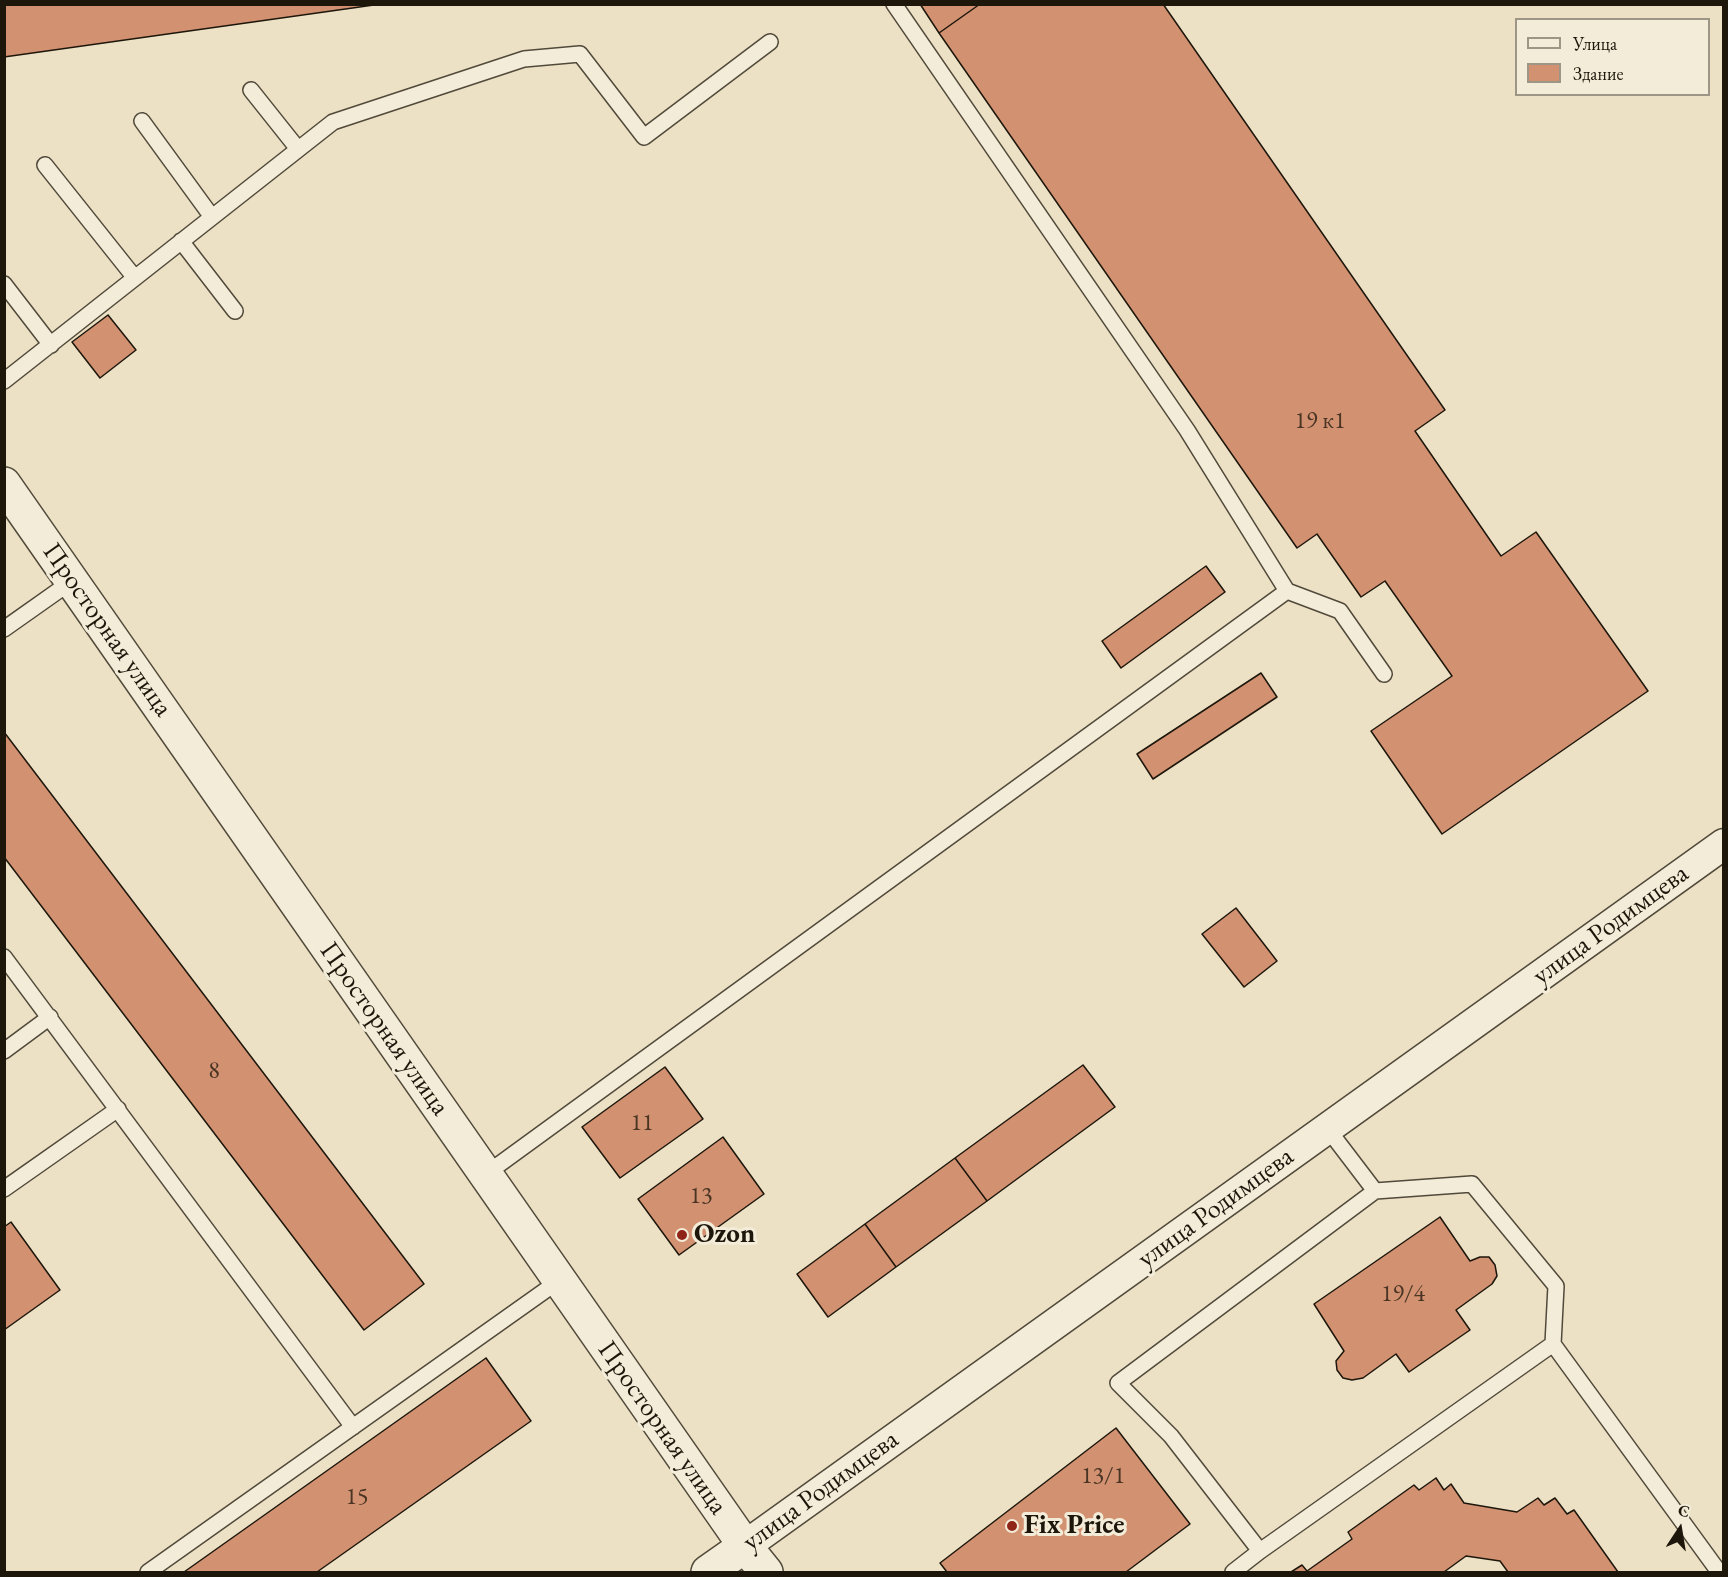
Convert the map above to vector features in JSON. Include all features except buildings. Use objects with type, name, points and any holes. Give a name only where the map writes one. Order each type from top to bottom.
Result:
[{"type":"street","name":"Просторная улица","points":[[4,484],[744,1546],[766,1572]]},
{"type":"street","name":"улица Родимцева","points":[[708,1572],[1724,844]]},
{"type":"lane","points":[[894,4],[1187,430],[1287,591],[1340,611],[1384,674]]},
{"type":"lane","points":[[4,381],[333,122],[524,59],[580,54],[644,137],[770,42]]},
{"type":"lane","points":[[251,90],[298,149]]},
{"type":"lane","points":[[142,121],[212,217]]},
{"type":"lane","points":[[45,165],[135,278]]},
{"type":"lane","points":[[181,241],[235,311]]},
{"type":"lane","points":[[4,284],[51,345]]},
{"type":"lane","points":[[4,629],[72,581]]},
{"type":"lane","points":[[486,1174],[1287,591]]},
{"type":"lane","points":[[4,957],[353,1427]]},
{"type":"lane","points":[[4,1051],[50,1017]]},
{"type":"lane","points":[[4,1189],[118,1109]]},
{"type":"lane","points":[[1327,1128],[1375,1191]]},
{"type":"lane","points":[[1260,1551],[1170,1436],[1118,1383],[1375,1191],[1472,1184],[1556,1286],[1553,1344],[1719,1572]]},
{"type":"lane","points":[[148,1572],[560,1280]]},
{"type":"lane","points":[[1233,1572],[1553,1344]]},
{"type":"place","name":"Ozon","points":[[682,1235]]},
{"type":"place","name":"Fix Price","points":[[1012,1526]]}]
